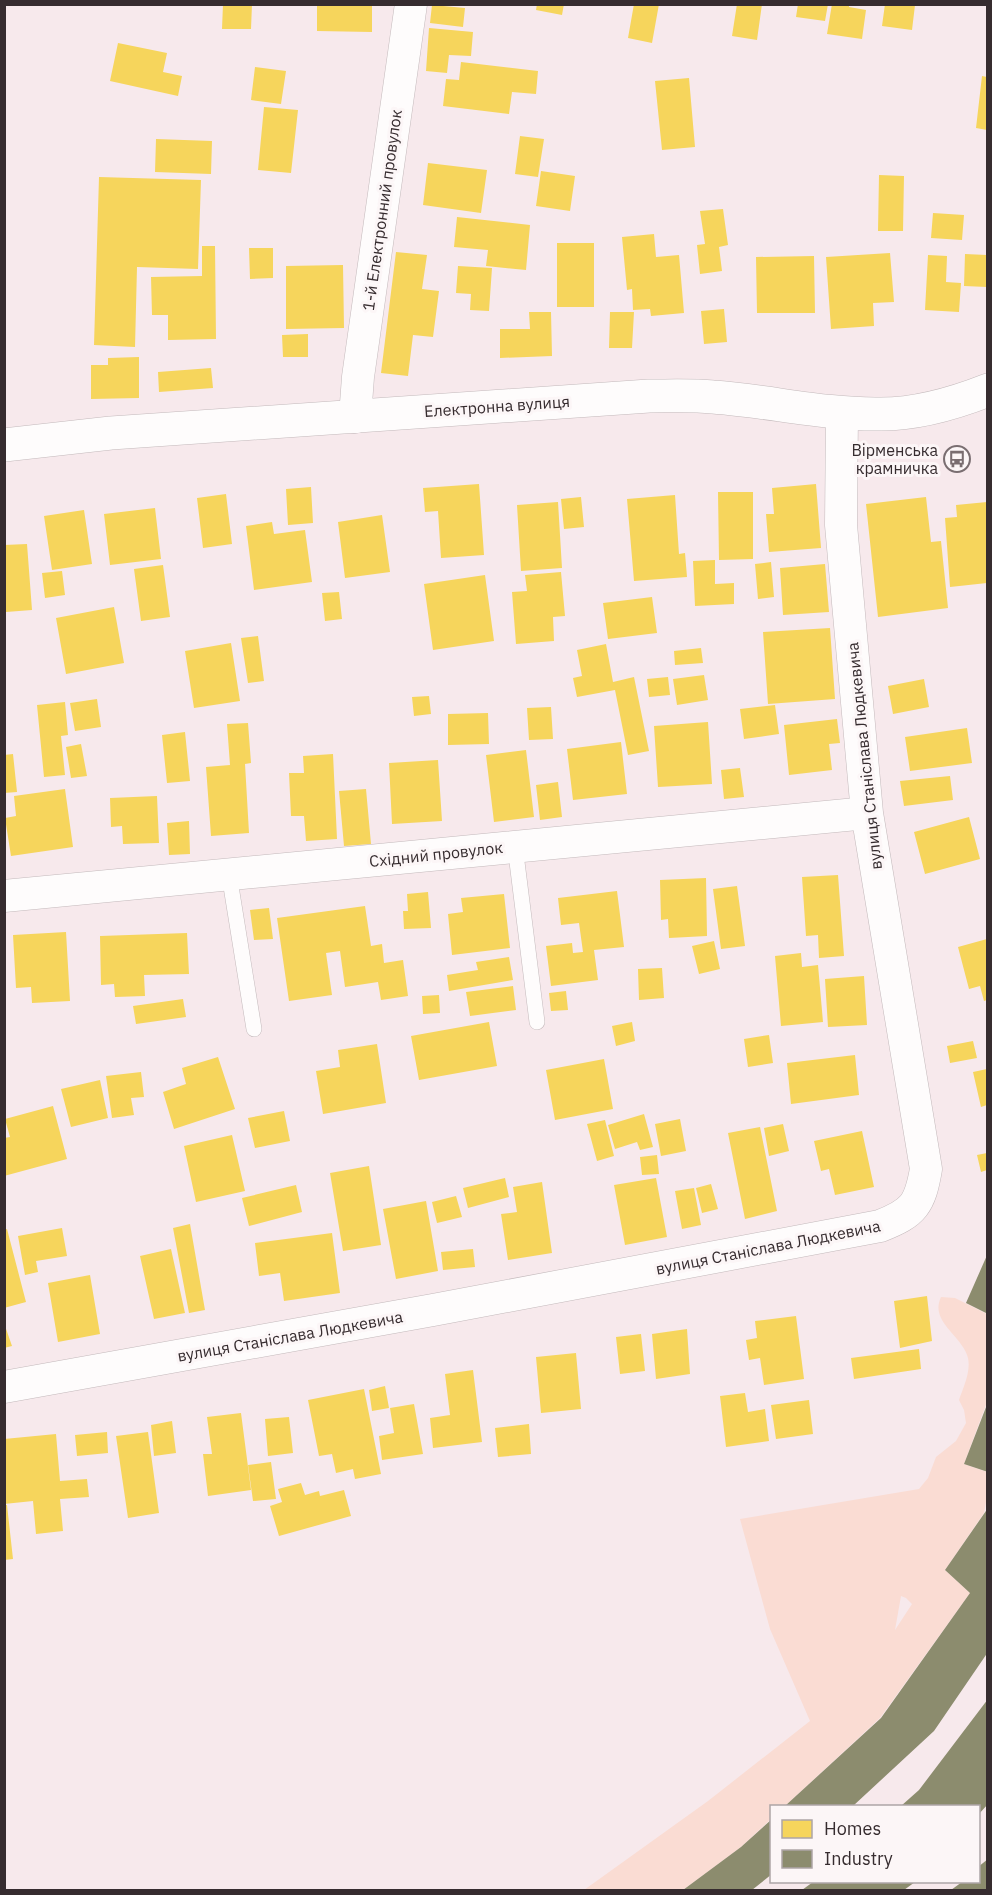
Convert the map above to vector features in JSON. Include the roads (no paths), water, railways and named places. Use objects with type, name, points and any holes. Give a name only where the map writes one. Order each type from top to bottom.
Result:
[{"type":"street","name":"1-й Електронний провулок","points":[[355,417],[358,377],[411,4]]},
{"type":"street","name":"Електронна вулиця","points":[[4,445],[111,433],[649,396],[711,396],[842,413],[883,414],[926,408],[987,390]]},
{"type":"street","name":"вулиця Станіслава Людкевича","points":[[4,1387],[880,1226],[903,1217],[916,1204],[923,1188],[926,1168],[867,813],[841,525],[842,413]]},
{"type":"street","name":"Східний провулок","points":[[4,897],[867,813]]},
{"type":"lane","points":[[515,846],[537,1022]]},
{"type":"lane","points":[[229,874],[254,1029]]},
{"type":"place","name":"Вірменська крамничка","points":[[957,459]]}]
